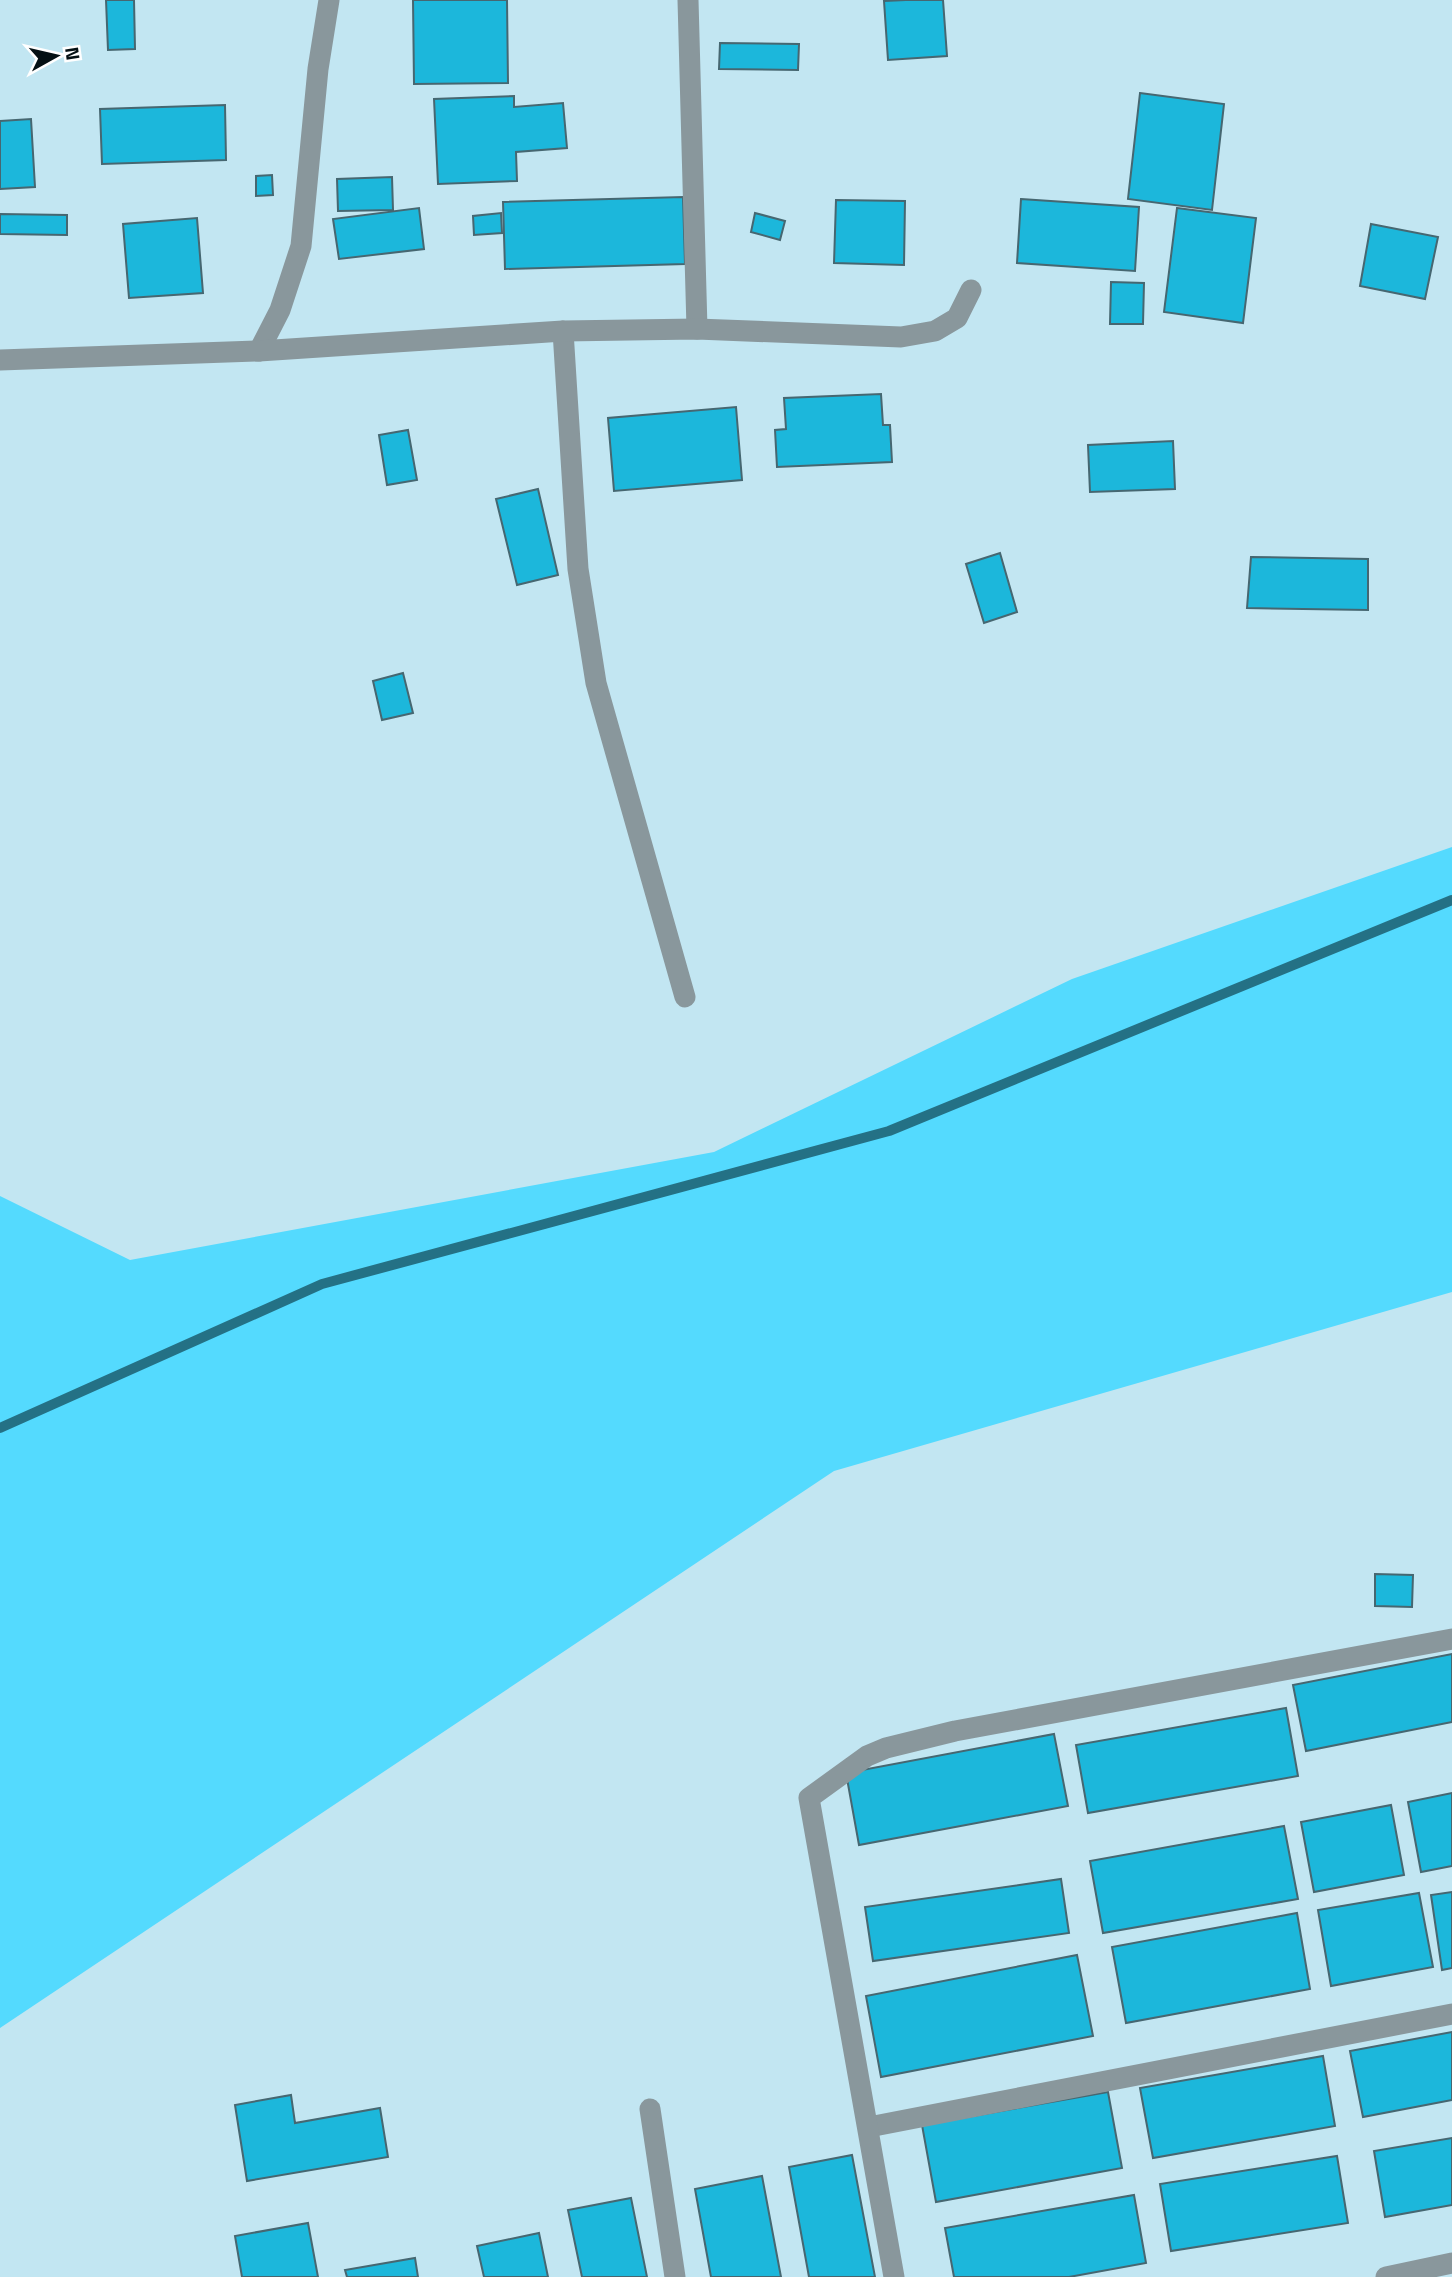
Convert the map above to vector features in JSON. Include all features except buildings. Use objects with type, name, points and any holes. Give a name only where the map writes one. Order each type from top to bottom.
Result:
[{"type":"street","points":[[259,351],[280,310],[301,246],[318,69],[329,0]]},
{"type":"street","points":[[688,0],[697,329]]},
{"type":"street","points":[[0,360],[259,351],[564,331],[697,329],[901,337],[935,331],[957,318],[971,290]]},
{"type":"street","points":[[564,331],[578,569],[596,683],[685,997]]},
{"type":"street","points":[[894,2277],[809,1798],[851,1765],[886,1748],[955,1731],[1452,1639]]},
{"type":"street","points":[[869,2127],[1452,2014]]},
{"type":"street","points":[[650,2109],[675,2277]]},
{"type":"street","points":[[1386,2277],[1452,2263]]},
{"type":"shaded area","points":[[1452,847],[1452,1292],[834,1471],[0,2028],[0,1196],[130,1260],[714,1152],[1072,979]]},
{"type":"waterway","points":[[0,1428],[322,1284],[889,1131],[1452,900]]}]
